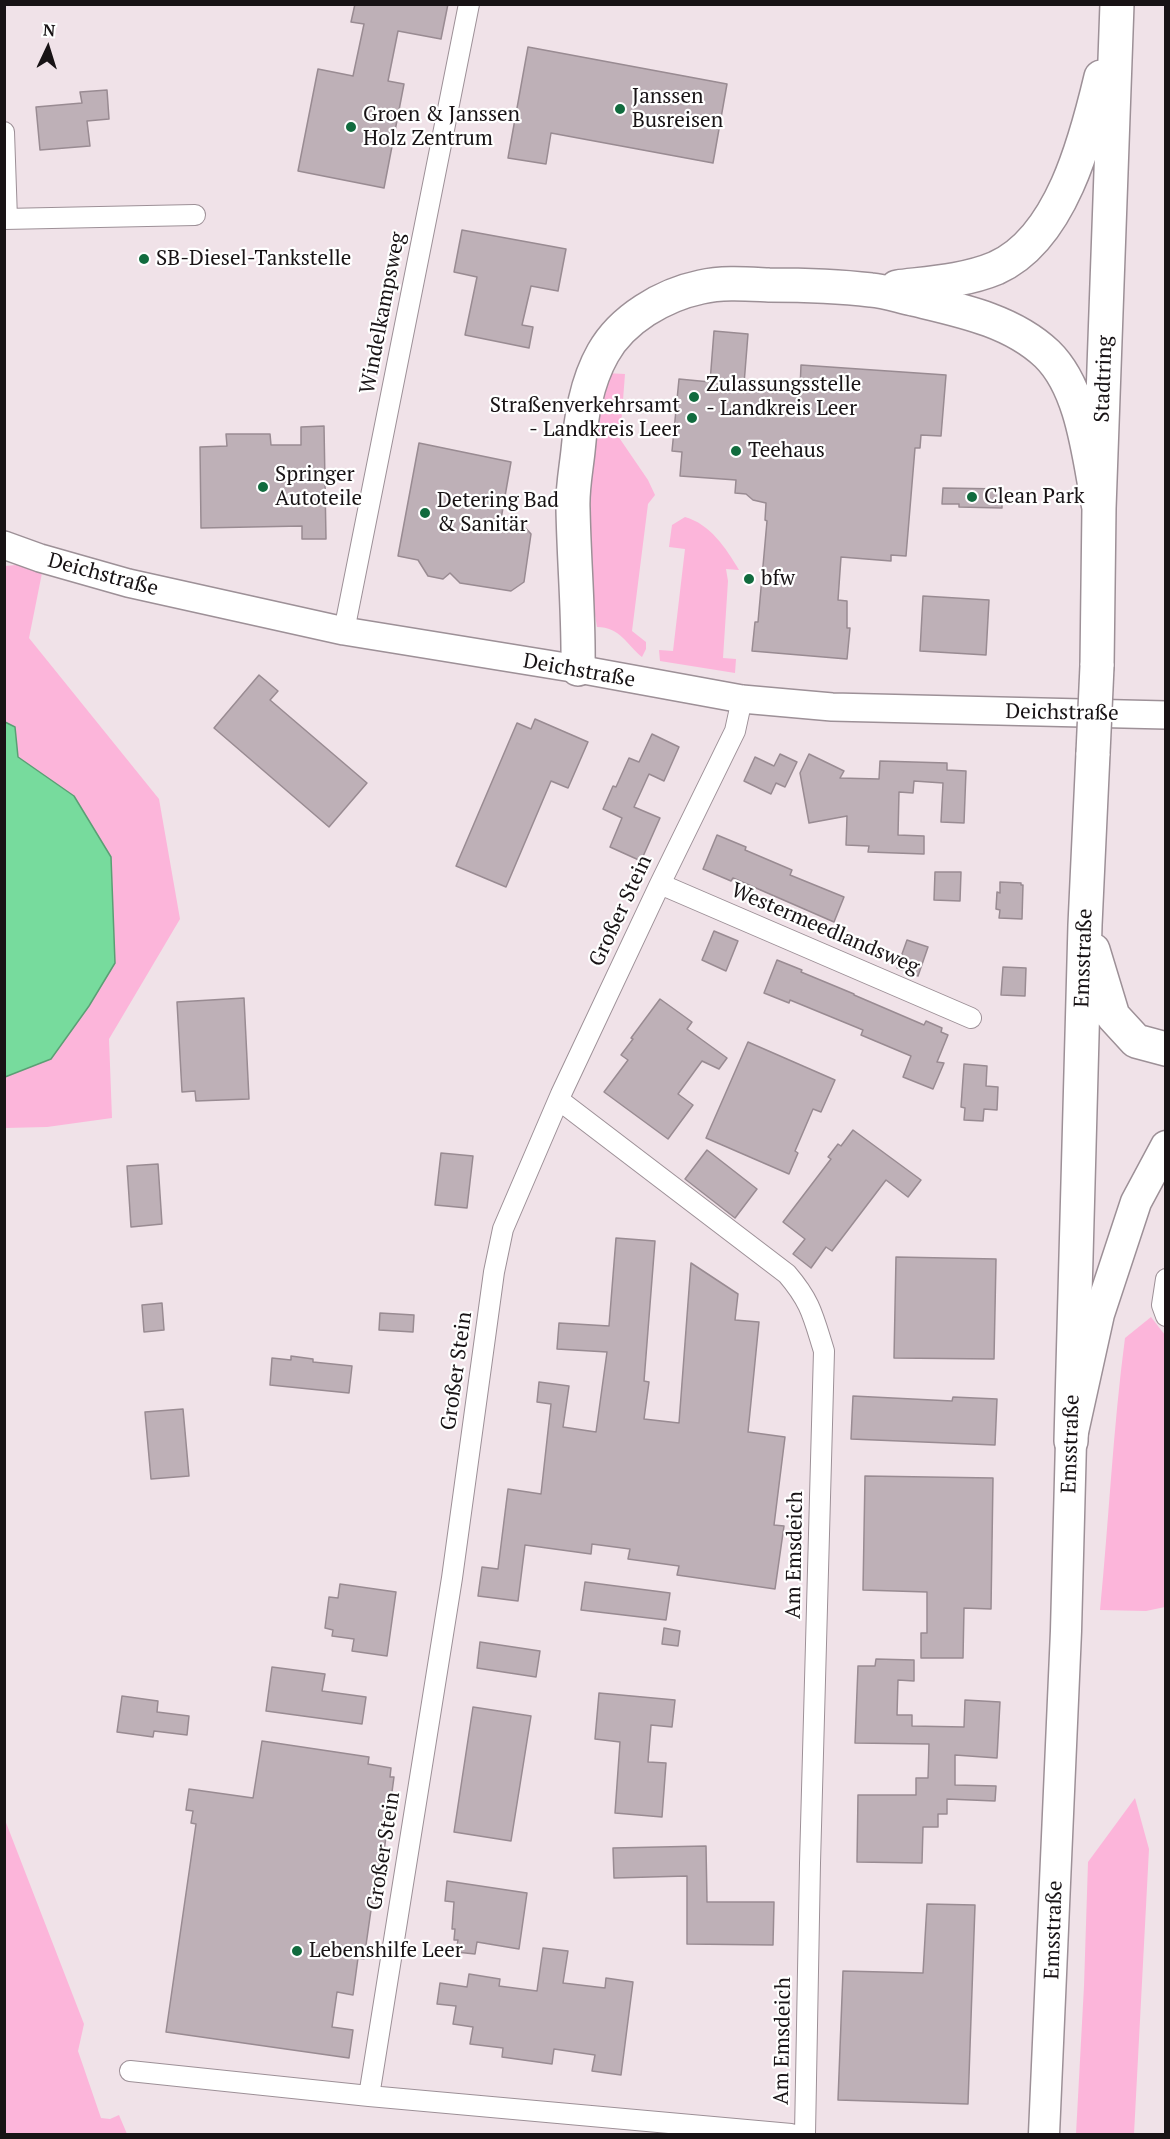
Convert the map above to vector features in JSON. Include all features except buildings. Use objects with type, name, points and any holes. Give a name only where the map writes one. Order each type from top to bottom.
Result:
[{"type":"highway","points":[[873,290],[966,277],[996,268],[1021,253],[1042,229],[1061,196],[1082,148],[1101,78],[1116,4]]},
{"type":"highway","name":"Stadtring","points":[[1093,753],[1116,4]]},
{"type":"highway","points":[[578,669],[578,609],[573,507],[580,432],[586,396],[593,373],[604,351],[621,330],[642,312],[672,297],[702,287],[762,285],[873,290],[951,308],[990,320],[1022,336],[1047,354],[1065,378],[1079,410],[1099,508]]},
{"type":"highway","name":"Emsstraße","points":[[1071,1440],[1085,925],[1093,753]]},
{"type":"highway","points":[[1085,925],[1113,1016],[1136,1041],[1166,1049]]},
{"type":"main road","name":"Deichstraße","points":[[4,545],[40,558],[128,583],[344,631],[578,669],[742,699],[832,707],[1166,715]]},
{"type":"main road","points":[[1071,1440],[1099,1314],[1136,1202],[1166,1146]]},
{"type":"main road","name":"Emsstraße","points":[[1044,2134],[1064,1690],[1071,1440]]},
{"type":"street","name":"Windelkampsweg","points":[[344,631],[469,4]]},
{"type":"street","points":[[4,132],[6,219],[195,215]]},
{"type":"street","name":"Großer Stein","points":[[369,2096],[452,1578],[494,1272],[503,1229],[559,1100],[660,884],[735,731],[742,699]]},
{"type":"street","name":"Westermeedlandsweg","points":[[660,884],[971,1018]]},
{"type":"street","name":"Am Emsdeich","points":[[559,1100],[787,1274],[803,1292],[813,1312],[824,1351],[805,2134]]},
{"type":"street","points":[[1166,1279],[1162,1305],[1166,1316]]},
{"type":"street","points":[[130,2071],[369,2096],[791,2134]]},
{"type":"shaded area","points":[[606,373],[625,374],[620,439],[648,480],[655,495],[648,504],[632,631],[646,642],[646,649],[642,657],[617,633],[597,627],[588,573],[584,489]]},
{"type":"shaded area","points":[[685,517],[710,531],[723,545],[739,570],[726,569],[728,581],[723,658],[736,659],[735,673],[660,661],[659,650],[673,651],[685,549],[669,547],[672,525]]},
{"type":"shaded area","points":[[27,564],[43,568],[29,638],[159,799],[180,919],[109,1039],[112,1118],[47,1127],[5,1128],[5,1077],[51,1059],[89,1006],[115,963],[111,857],[74,796],[18,757],[15,727],[5,722],[5,566]]},
{"type":"shaded area","points":[[5,722],[15,727],[18,757],[74,796],[111,857],[115,963],[89,1006],[51,1059],[5,1077]]},
{"type":"shaded area","points":[[1151,1317],[1165,1335],[1165,1607],[1146,1611],[1100,1610],[1125,1338]]},
{"type":"shaded area","points":[[1135,1798],[1149,1849],[1134,2134],[1076,2134],[1088,1862]]},
{"type":"shaded area","points":[[5,1820],[84,2024],[78,2051],[101,2118],[110,2119],[119,2115],[127,2134],[5,2134]]},
{"type":"place","name":"Janssen Busreisen","points":[[620,109]]},
{"type":"place","name":"Groen & Janssen Holz Zentrum","points":[[351,127]]},
{"type":"place","name":"SB-Diesel-Tankstelle","points":[[144,259]]},
{"type":"place","name":"Zulassungsstelle - Landkreis Leer","points":[[694,397]]},
{"type":"place","name":"Straßenverkehrsamt - Landkreis Leer","points":[[692,418]]},
{"type":"place","name":"Teehaus","points":[[736,451]]},
{"type":"place","name":"Springer Autoteile","points":[[263,487]]},
{"type":"place","name":"Clean Park","points":[[972,497]]},
{"type":"place","name":"Detering Bad & Sanitär","points":[[425,513]]},
{"type":"place","name":"bfw","points":[[749,579]]},
{"type":"place","name":"Lebenshilfe Leer","points":[[297,1951]]}]
